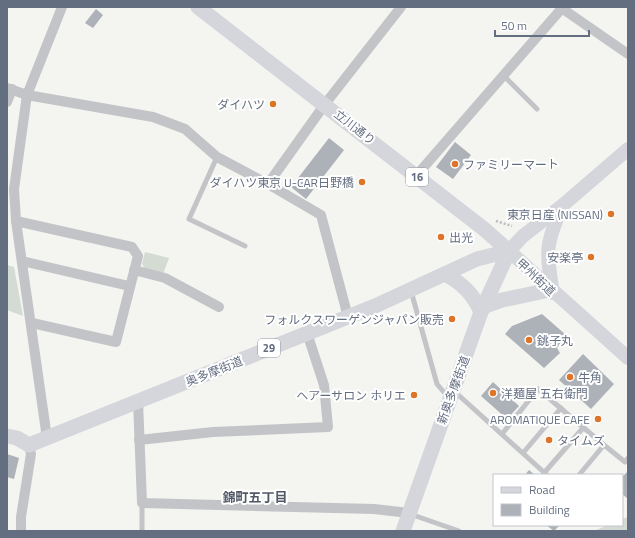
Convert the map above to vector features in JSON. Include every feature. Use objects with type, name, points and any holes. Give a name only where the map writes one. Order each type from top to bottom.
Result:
[{"type":"main road","name":"立川通り","points":[[198,7],[325,104],[484,229],[509,251]]},
{"type":"main road","name":"甲州街道","points":[[628,149],[563,205],[524,236],[509,251],[628,358]]},
{"type":"main road","points":[[446,274],[459,281],[473,296],[482,310],[502,300],[552,291],[547,257],[548,243],[563,205]]},
{"type":"main road","name":"奥多摩街道","points":[[29,445],[348,317],[477,259],[509,251]]},
{"type":"main road","name":"新奥多摩街道","points":[[403,531],[482,310],[509,251]]},
{"type":"main road","points":[[7,436],[25,441],[29,445]]},
{"type":"street","points":[[48,438],[16,221],[14,189],[27,95],[62,7]]},
{"type":"street","points":[[268,184],[325,104],[401,7]]},
{"type":"street","points":[[416,176],[504,76],[561,7],[628,54]]},
{"type":"street","points":[[7,102],[10,88],[27,95],[154,118],[185,129],[217,157],[268,184],[321,215],[348,317]]},
{"type":"street","points":[[16,221],[132,247],[138,256],[129,286],[116,342],[32,323]]},
{"type":"street","points":[[22,261],[129,286]]},
{"type":"street","points":[[134,270],[165,278],[219,307]]},
{"type":"street","points":[[139,440],[213,432],[328,427],[324,385],[307,333]]},
{"type":"street","points":[[138,401],[142,504],[374,509],[409,513]]},
{"type":"street","points":[[21,531],[21,517],[32,454],[29,445]]},
{"type":"lane","points":[[504,76],[537,109]]},
{"type":"lane","points":[[217,157],[189,219],[245,246]]},
{"type":"lane","points":[[410,290],[437,384],[502,434],[546,474],[583,428]]},
{"type":"lane","points":[[502,434],[538,389],[625,462],[628,458]]},
{"type":"lane","points":[[522,453],[561,408]]},
{"type":"lane","points":[[580,474],[604,445]]},
{"type":"lane","points":[[142,504],[142,531]]},
{"type":"lane","points":[[409,513],[459,531]]},
{"type":"path","points":[[492,220],[512,226]]},
{"type":"shaded area","points":[[145,252],[169,258],[163,274],[145,269],[142,264]]},
{"type":"shaded area","points":[[7,265],[14,267],[23,316],[7,310]]},
{"type":"shaded area","points":[[628,517],[628,531],[594,531],[606,526],[623,526],[623,519]]},
{"type":"building","points":[[96,9],[103,15],[93,28],[85,23]]},
{"type":"building","points":[[329,138],[344,150],[306,199],[291,187]]},
{"type":"building","points":[[455,142],[471,155],[453,179],[436,167]]},
{"type":"building","points":[[542,314],[566,335],[557,348],[560,353],[544,368],[505,334],[512,326]]},
{"type":"building","points":[[583,354],[614,384],[591,409],[559,380]]},
{"type":"building","points":[[493,382],[519,406],[507,419],[481,396]]},
{"type":"building","points":[[7,454],[19,458],[14,479],[7,477]]},
{"type":"building","points":[[529,470],[534,474],[526,474]]},
{"type":"building","points":[[628,471],[628,499],[623,495],[623,476]]},
{"type":"building","points":[[547,526],[559,526],[554,531]]},
{"type":"place","name":"ダイハツ","points":[[273,104]]},
{"type":"place","name":"ファミリーマート","points":[[455,164]]},
{"type":"place","name":"ダイハツ東京 U-CAR日野橋","points":[[362,182]]},
{"type":"place","name":"東京日産 (NISSAN)","points":[[611,214]]},
{"type":"place","name":"出光","points":[[441,237]]},
{"type":"place","name":"安楽亭","points":[[591,257]]},
{"type":"place","name":"フォルクスワーゲンジャパン販売","points":[[452,319]]},
{"type":"place","name":"銚子丸","points":[[529,340]]},
{"type":"place","name":"牛角","points":[[570,377]]},
{"type":"place","name":"洋麺屋 五右衛門","points":[[493,393]]},
{"type":"place","name":"ヘアーサロン ホリエ","points":[[414,395]]},
{"type":"place","name":"AROMATIQUE CAFE","points":[[598,419]]},
{"type":"place","name":"タイムズ","points":[[549,440]]},
{"type":"district","name":"錦町五丁目","points":[[255,497]]}]
